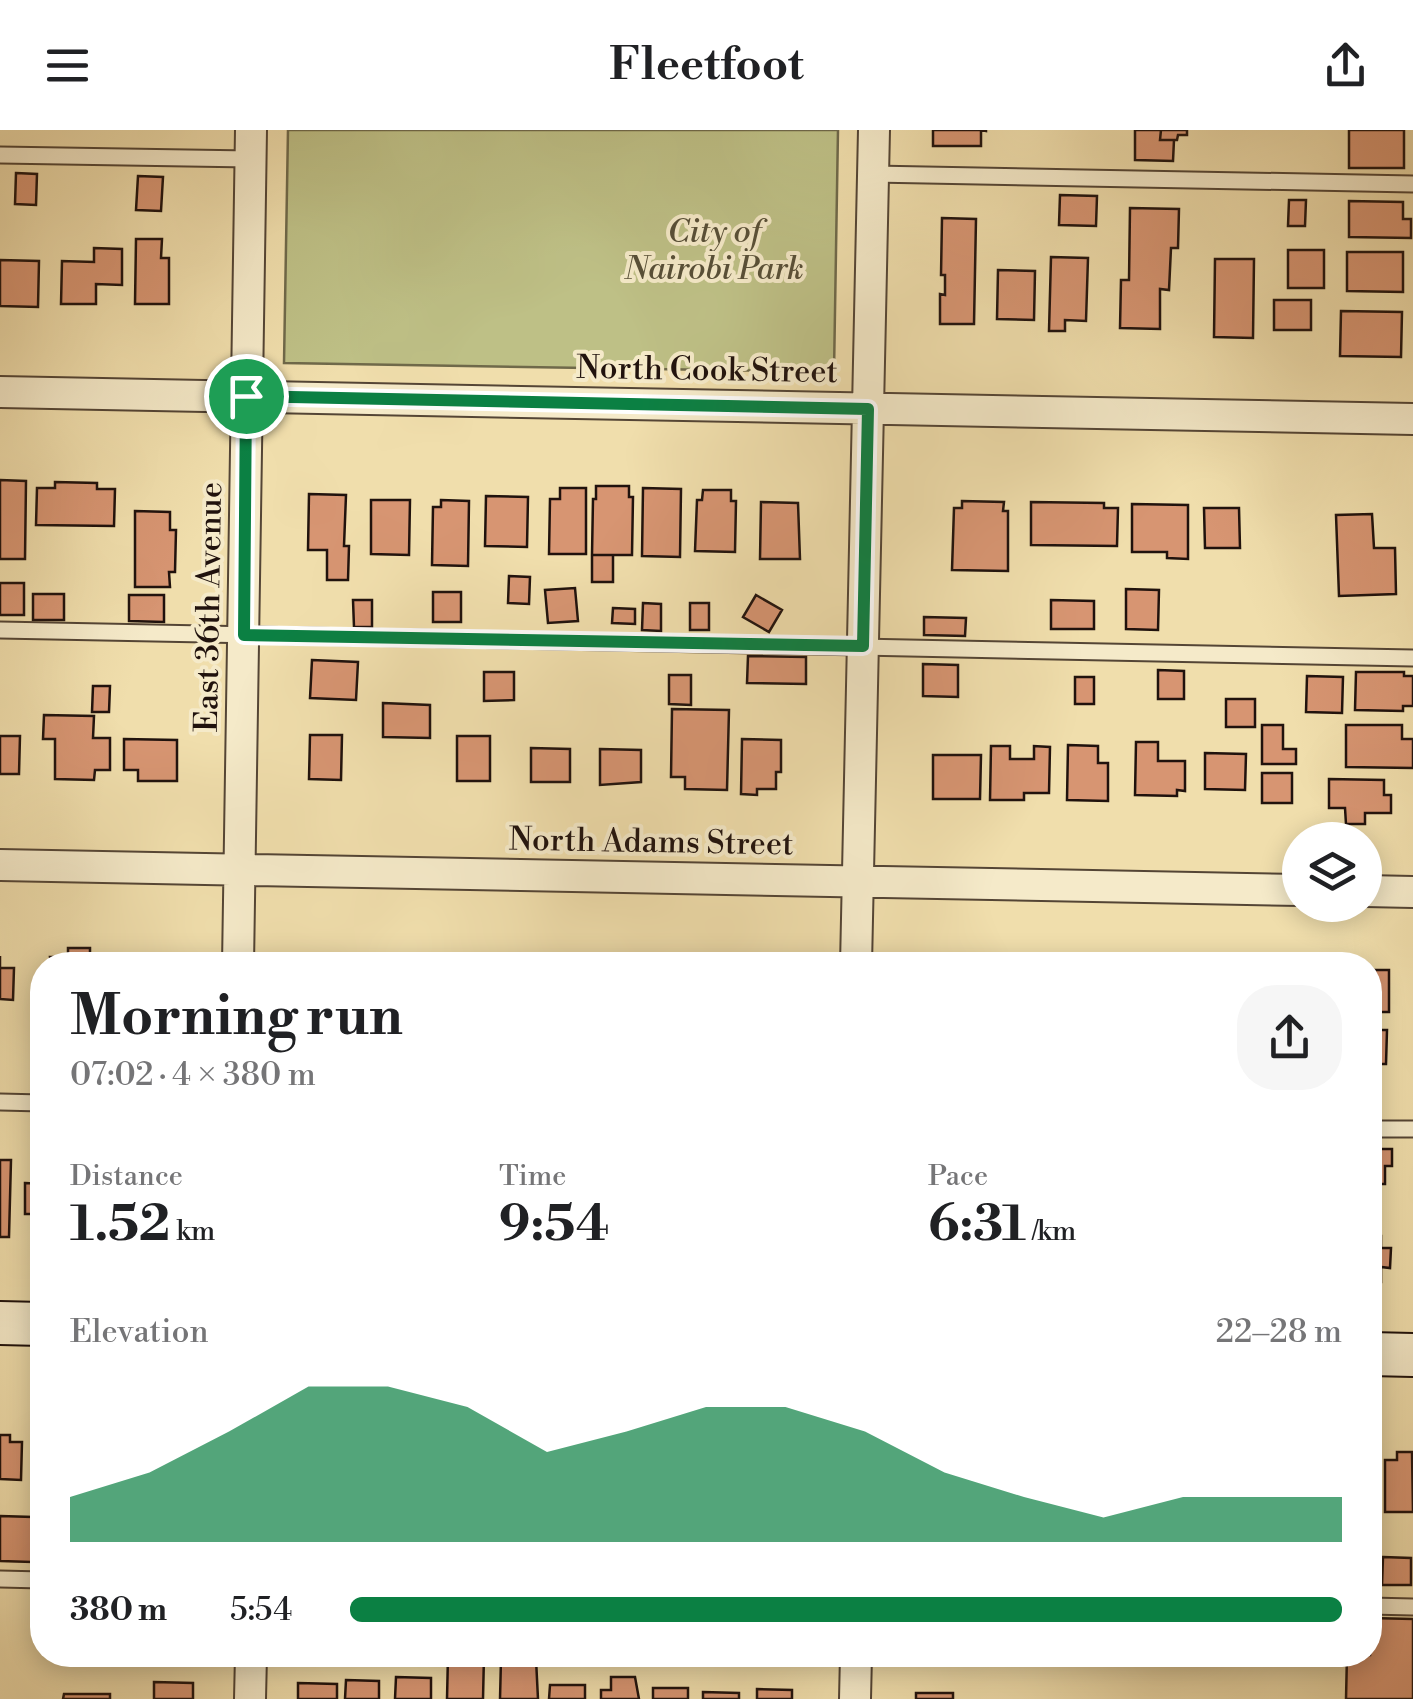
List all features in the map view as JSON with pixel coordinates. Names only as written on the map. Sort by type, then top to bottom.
[{"type":"street","points":[[856,952],[874,130]]},
{"type":"street","name":"East 36th Avenue","points":[[238,952],[251,145]]},
{"type":"street","name":"North Cook Street","points":[[0,392],[1413,419]]},
{"type":"street","name":"North Adams Street","points":[[0,865],[1282,890]]},
{"type":"street","points":[[1382,891],[1413,892]]},
{"type":"street","points":[[0,1323],[30,1324]]},
{"type":"street","points":[[1382,1354],[1413,1354]]},
{"type":"street","points":[[250,1699],[251,1667]]},
{"type":"street","points":[[855,1699],[856,1667]]},
{"type":"lane","points":[[0,155],[251,145]]},
{"type":"lane","points":[[872,174],[1413,184]]},
{"type":"lane","points":[[0,630],[1413,658]]},
{"type":"lane","points":[[0,1102],[30,1103]]},
{"type":"lane","points":[[1382,1129],[1413,1130]]},
{"type":"lane","points":[[0,1579],[30,1580]]},
{"type":"lane","points":[[1382,1606],[1413,1607]]},
{"type":"green space","name":"City of Nairobi Park","points":[[288,130],[838,130],[834,372],[284,363]]},
{"type":"building","points":[[933,130],[981,130],[981,146],[933,146]]},
{"type":"building","points":[[1135,130],[1161,130],[1160,140],[1174,140],[1173,161],[1135,160]]},
{"type":"building","points":[[1161,130],[1187,130],[1187,135],[1178,135],[1177,140],[1160,140]]},
{"type":"building","points":[[1349,130],[1404,130],[1404,168],[1349,168]]},
{"type":"building","points":[[16,173],[37,174],[36,205],[15,204]]},
{"type":"building","points":[[138,176],[163,177],[161,211],[136,210]]},
{"type":"building","points":[[1060,195],[1097,196],[1096,226],[1059,225]]},
{"type":"building","points":[[1289,200],[1306,200],[1305,226],[1288,226]]},
{"type":"building","points":[[1349,201],[1403,202],[1403,219],[1411,219],[1411,238],[1349,237]]},
{"type":"building","points":[[1130,208],[1179,209],[1178,248],[1171,248],[1169,290],[1160,289],[1160,329],[1120,328],[1121,280],[1129,280]]},
{"type":"building","points":[[942,218],[976,219],[974,324],[940,324],[940,294],[945,295],[945,275],[941,275]]},
{"type":"building","points":[[136,239],[162,239],[161,258],[169,258],[169,304],[135,304]]},
{"type":"building","points":[[94,248],[122,249],[122,285],[96,284],[96,304],[61,304],[62,261],[94,262]]},
{"type":"building","points":[[1288,250],[1324,250],[1324,288],[1288,288]]},
{"type":"building","points":[[1347,252],[1403,252],[1403,292],[1347,291]]},
{"type":"building","points":[[1051,257],[1088,258],[1086,321],[1065,320],[1065,331],[1049,331]]},
{"type":"building","points":[[1215,259],[1254,259],[1253,338],[1214,337]]},
{"type":"building","points":[[0,260],[39,261],[38,307],[0,306]]},
{"type":"building","points":[[998,270],[1035,271],[1034,320],[997,319]]},
{"type":"building","points":[[1274,300],[1311,300],[1311,330],[1274,330]]},
{"type":"building","points":[[1341,311],[1402,312],[1401,357],[1340,356]]},
{"type":"building","points":[[0,480],[26,481],[25,559],[0,559]]},
{"type":"building","points":[[55,482],[97,483],[97,489],[115,489],[114,526],[36,525],[37,488],[55,488]]},
{"type":"building","points":[[596,486],[629,486],[629,497],[633,497],[632,555],[592,555]]},
{"type":"building","points":[[560,488],[586,488],[586,554],[549,554],[550,499],[560,499]]},
{"type":"building","points":[[643,488],[681,489],[680,557],[642,556]]},
{"type":"building","points":[[703,490],[731,490],[731,501],[736,501],[735,552],[695,551],[697,500],[702,500]]},
{"type":"building","points":[[309,494],[346,495],[344,546],[349,546],[348,580],[327,580],[327,550],[308,550]]},
{"type":"building","points":[[486,496],[528,497],[527,547],[485,546]]},
{"type":"building","points":[[371,500],[410,500],[409,555],[371,554]]},
{"type":"building","points":[[441,500],[469,501],[468,566],[432,565],[433,507],[441,507]]},
{"type":"building","points":[[962,501],[1004,502],[1003,511],[1008,511],[1008,571],[952,570],[954,508],[962,508]]},
{"type":"building","points":[[761,502],[798,503],[800,559],[760,559]]},
{"type":"building","points":[[1031,502],[1104,503],[1104,508],[1118,508],[1117,546],[1031,545]]},
{"type":"building","points":[[1132,504],[1188,505],[1188,559],[1167,558],[1167,552],[1132,552]]},
{"type":"building","points":[[1204,508],[1239,508],[1240,548],[1205,548]]},
{"type":"building","points":[[135,511],[170,512],[170,530],[176,530],[175,572],[169,572],[170,587],[135,587]]},
{"type":"building","points":[[1372,514],[1374,548],[1395,548],[1396,594],[1339,596],[1336,515]]},
{"type":"building","points":[[592,555],[613,555],[613,582],[592,582]]},
{"type":"building","points":[[509,576],[530,577],[529,604],[508,603]]},
{"type":"building","points":[[0,583],[24,583],[24,615],[0,615]]},
{"type":"building","points":[[575,588],[578,621],[548,623],[545,590]]},
{"type":"building","points":[[1126,589],[1159,590],[1158,630],[1126,629]]},
{"type":"building","points":[[433,592],[461,592],[461,622],[433,622]]},
{"type":"building","points":[[33,594],[64,594],[64,620],[33,620]]},
{"type":"building","points":[[129,595],[164,595],[164,622],[129,621]]},
{"type":"building","points":[[756,595],[782,610],[769,632],[743,617]]},
{"type":"building","points":[[353,600],[372,600],[372,627],[354,627]]},
{"type":"building","points":[[1051,600],[1094,601],[1094,629],[1051,629]]},
{"type":"building","points":[[643,603],[661,604],[661,631],[642,630]]},
{"type":"building","points":[[690,603],[709,603],[709,630],[690,630]]},
{"type":"building","points":[[613,608],[635,609],[635,624],[612,623]]},
{"type":"building","points":[[924,617],[966,618],[965,636],[924,635]]},
{"type":"building","points":[[748,656],[806,657],[806,684],[747,683]]},
{"type":"building","points":[[312,660],[358,662],[356,700],[310,698]]},
{"type":"building","points":[[923,664],[958,665],[958,697],[923,696]]},
{"type":"building","points":[[1158,670],[1184,671],[1184,699],[1158,699]]},
{"type":"building","points":[[484,672],[514,672],[514,700],[484,701]]},
{"type":"building","points":[[1356,672],[1404,672],[1404,676],[1413,676],[1413,706],[1403,706],[1403,711],[1355,710]]},
{"type":"building","points":[[669,675],[691,675],[691,705],[669,704]]},
{"type":"building","points":[[1307,676],[1343,677],[1342,713],[1306,712]]},
{"type":"building","points":[[1075,677],[1094,677],[1094,704],[1075,704]]},
{"type":"building","points":[[93,686],[110,686],[109,712],[92,712]]},
{"type":"building","points":[[1226,699],[1255,699],[1255,727],[1226,727]]},
{"type":"building","points":[[383,703],[430,705],[430,738],[383,737]]},
{"type":"building","points":[[672,709],[729,710],[727,790],[685,789],[685,777],[671,777]]},
{"type":"building","points":[[44,715],[94,716],[93,738],[110,738],[110,770],[95,770],[94,780],[55,779],[55,739],[43,739]]},
{"type":"building","points":[[1262,725],[1283,725],[1283,749],[1296,749],[1296,764],[1262,764]]},
{"type":"building","points":[[1346,725],[1402,725],[1402,739],[1413,739],[1413,768],[1346,767]]},
{"type":"building","points":[[310,735],[342,735],[341,780],[309,779]]},
{"type":"building","points":[[0,736],[20,736],[19,774],[0,774]]},
{"type":"building","points":[[457,736],[490,736],[490,781],[457,781]]},
{"type":"building","points":[[124,739],[177,740],[177,781],[138,781],[138,770],[124,770]]},
{"type":"building","points":[[742,739],[781,740],[781,772],[776,772],[776,789],[757,789],[757,795],[741,794]]},
{"type":"building","points":[[1136,742],[1158,742],[1158,761],[1185,761],[1185,791],[1177,790],[1177,796],[1135,795]]},
{"type":"building","points":[[1068,745],[1098,746],[1098,763],[1108,763],[1108,801],[1067,800]]},
{"type":"building","points":[[991,746],[1010,746],[1010,759],[1034,759],[1034,746],[1050,747],[1049,793],[1024,793],[1024,800],[990,800]]},
{"type":"building","points":[[531,748],[570,749],[570,782],[531,782]]},
{"type":"building","points":[[600,749],[641,750],[641,782],[600,785]]},
{"type":"building","points":[[1205,753],[1246,754],[1245,790],[1205,789]]},
{"type":"building","points":[[933,755],[981,755],[980,799],[933,799]]},
{"type":"building","points":[[1262,773],[1292,773],[1292,803],[1262,803]]},
{"type":"building","points":[[1329,779],[1384,780],[1384,795],[1391,795],[1391,813],[1365,813],[1365,822],[1346,822],[1345,808],[1329,808]]},
{"type":"building","points":[[68,948],[90,948],[90,952],[68,952]]},
{"type":"building","points":[[0,968],[14,968],[13,1000],[0,999]]},
{"type":"building","points":[[1382,970],[1389,970],[1389,1012],[1382,1012]]},
{"type":"building","points":[[1382,1030],[1387,1030],[1386,1064],[1382,1064]]},
{"type":"building","points":[[1382,1149],[1392,1149],[1392,1166],[1385,1166],[1385,1184]]},
{"type":"building","points":[[0,1160],[11,1160],[9,1237],[0,1237]]},
{"type":"building","points":[[25,1183],[30,1183],[30,1214],[25,1214]]},
{"type":"building","points":[[1382,1248],[1391,1248],[1390,1268],[1382,1267]]},
{"type":"building","points":[[0,1435],[10,1435],[10,1442],[22,1442],[21,1480],[0,1479]]},
{"type":"building","points":[[1397,1452],[1412,1452],[1413,1512],[1385,1512],[1385,1460],[1397,1460]]},
{"type":"building","points":[[0,1516],[30,1517],[30,1562],[0,1561]]},
{"type":"building","points":[[1383,1557],[1411,1558],[1411,1585],[1382,1585]]},
{"type":"building","points":[[1382,1618],[1413,1619],[1413,1699],[1346,1699],[1347,1667],[1382,1667]]},
{"type":"building","points":[[448,1667],[484,1667],[483,1699],[447,1699]]},
{"type":"building","points":[[501,1667],[536,1667],[538,1699],[500,1699]]},
{"type":"building","points":[[396,1677],[431,1678],[431,1699],[395,1699]]},
{"type":"building","points":[[611,1677],[635,1677],[639,1699],[601,1699],[601,1690],[611,1690]]},
{"type":"building","points":[[346,1680],[379,1681],[379,1699],[345,1699]]},
{"type":"building","points":[[154,1682],[193,1683],[193,1699],[154,1699]]},
{"type":"building","points":[[298,1683],[337,1684],[337,1699],[298,1699]]},
{"type":"building","points":[[550,1685],[585,1685],[585,1699],[549,1699]]},
{"type":"building","points":[[653,1688],[688,1688],[688,1699],[653,1699]]},
{"type":"building","points":[[757,1689],[792,1690],[792,1699],[757,1699]]},
{"type":"building","points":[[703,1692],[739,1693],[739,1699],[703,1699]]},
{"type":"building","points":[[916,1693],[953,1693],[953,1699],[916,1699]]},
{"type":"building","points":[[64,1694],[110,1694],[110,1699],[63,1699]]},
{"type":"route","points":[[246,396],[868,409],[863,646],[244,635],[246,396]]}]
